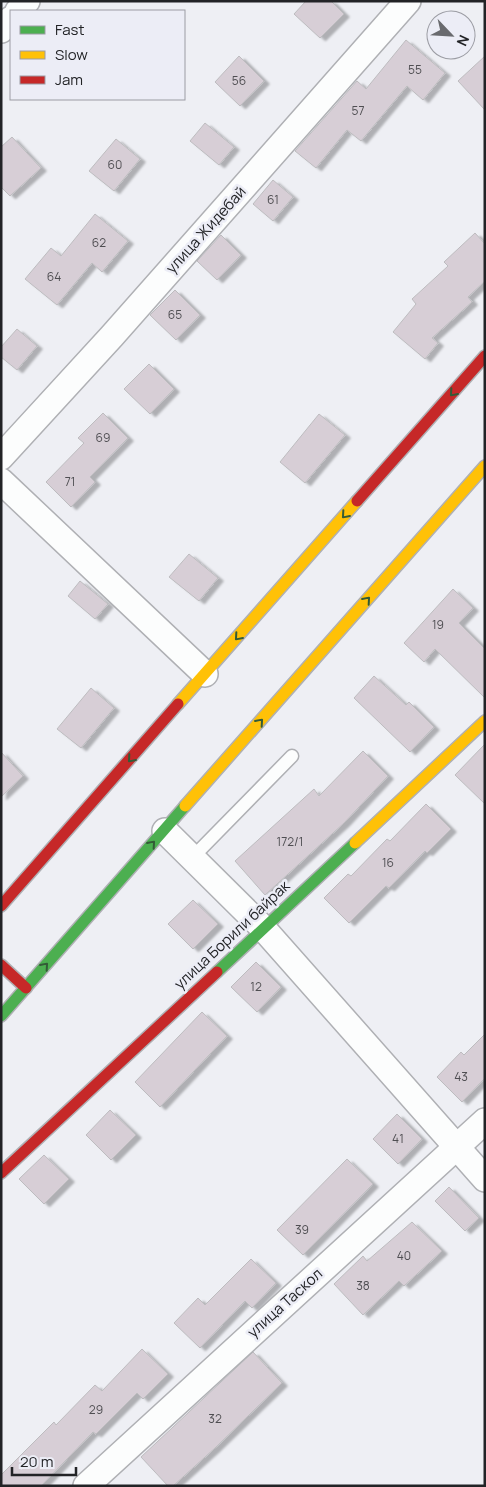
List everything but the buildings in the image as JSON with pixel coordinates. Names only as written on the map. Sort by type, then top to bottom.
[{"type":"main road","points":[[1,906],[485,356]]},
{"type":"main road","points":[[1,1016],[485,466]]},
{"type":"main road","name":"улица Борили байрак","points":[[1,1173],[262,927],[485,721]]},
{"type":"main road","points":[[1,965],[26,988]]},
{"type":"street","name":"улица Жидебай","points":[[1,457],[119,328],[408,1]]},
{"type":"street","points":[[1,30],[10,20]]},
{"type":"street","points":[[1,481],[205,674]]},
{"type":"street","points":[[165,830],[262,927],[455,1148],[485,1179]]},
{"type":"street","name":"улица Таскол","points":[[86,1486],[485,1121]]},
{"type":"lane","points":[[192,858],[292,756]]},
{"type":"traffic: fast","points":[[1,1016],[185,806]]},
{"type":"traffic: fast","points":[[217,972],[355,843]]},
{"type":"traffic: slow","points":[[185,806],[485,466]]},
{"type":"traffic: slow","points":[[178,704],[357,501]]},
{"type":"traffic: slow","points":[[355,843],[485,721]]},
{"type":"traffic: jam","points":[[357,501],[485,356]]},
{"type":"traffic: jam","points":[[1,906],[178,704]]},
{"type":"traffic: jam","points":[[1,965],[26,988]]},
{"type":"traffic: jam","points":[[1,1173],[217,972]]}]
